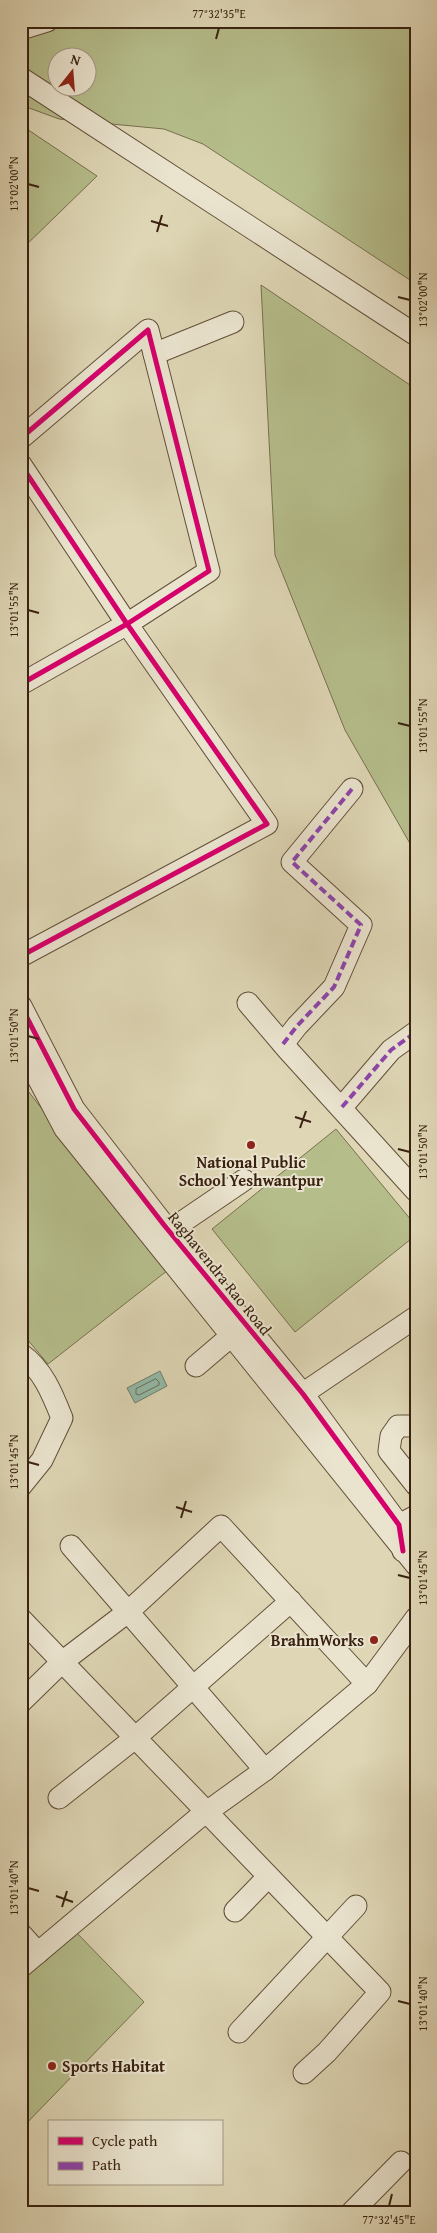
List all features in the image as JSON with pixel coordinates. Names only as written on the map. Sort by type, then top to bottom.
[{"type":"street","points":[[21,29],[47,21]]},
{"type":"street","points":[[21,78],[416,336]]},
{"type":"street","points":[[154,354],[233,322]]},
{"type":"street","points":[[21,438],[148,330],[210,570],[127,624],[21,684]]},
{"type":"street","points":[[21,465],[127,624],[266,824],[21,956]]},
{"type":"street","points":[[283,1044],[297,1026],[334,987],[361,925],[292,862],[352,790]]},
{"type":"street","points":[[248,1003],[416,1191]]},
{"type":"street","name":"Raghavendra Rao Road","points":[[21,1006],[74,1109],[169,1231],[408,1520],[410,1558]]},
{"type":"street","points":[[342,1108],[391,1050],[416,1032]]},
{"type":"street","name":"Raghavendra Rao Road","points":[[21,1046],[65,1129],[230,1337],[410,1558]]},
{"type":"street","points":[[169,1231],[244,1180]]},
{"type":"street","points":[[285,1405],[410,1327]]},
{"type":"street","points":[[196,1366],[230,1337]]},
{"type":"street","points":[[21,1354],[32,1362],[49,1386],[62,1418],[42,1460],[21,1486]]},
{"type":"street","points":[[416,1426],[398,1426],[391,1436],[389,1451],[416,1486]]},
{"type":"street","points":[[21,1702],[62,1662],[130,1611],[221,1526],[367,1684]]},
{"type":"street","points":[[71,1546],[130,1611],[265,1770]]},
{"type":"street","points":[[59,1798],[135,1738],[291,1601]]},
{"type":"street","points":[[21,1967],[205,1812],[265,1770],[367,1684],[416,1618]]},
{"type":"street","points":[[21,1619],[380,1992],[327,2052],[304,2073]]},
{"type":"street","points":[[235,1911],[268,1877]]},
{"type":"street","points":[[239,2032],[356,1906]]},
{"type":"street","points":[[21,1934],[38,1953]]},
{"type":"street","points":[[352,2212],[401,2162]]},
{"type":"shaded area","points":[[21,21],[416,21],[416,284],[203,144],[164,129],[59,119],[21,105]]},
{"type":"shaded area","points":[[21,125],[97,176],[21,250]]},
{"type":"shaded area","points":[[261,285],[416,389],[416,854],[345,730],[275,555]]},
{"type":"shaded area","points":[[21,1082],[168,1270],[48,1364],[21,1332]]},
{"type":"shaded area","points":[[336,1129],[416,1226],[416,1235],[295,1332],[212,1229]]},
{"type":"shaded area","name":"Sports Habitat","points":[[71,1927],[144,2002],[21,2129],[21,1971]]},
{"type":"water","points":[[160,1371],[167,1386],[135,1403],[127,1388]]},
{"type":"marked path","points":[[283,1044],[297,1026],[334,987],[361,925],[292,862],[352,789]]},
{"type":"marked path","points":[[342,1107],[391,1050],[416,1032]]},
{"type":"cycle path","points":[[21,438],[148,330],[209,571],[127,624],[21,465]]},
{"type":"cycle path","points":[[21,684],[127,624],[267,824],[21,956]]},
{"type":"cycle path","points":[[21,1006],[74,1109],[164,1225],[303,1394],[399,1525],[403,1551]]},
{"type":"place","name":"National Public School Yeshwantpur","points":[[251,1145]]},
{"type":"place","name":"BrahmWorks","points":[[374,1640]]},
{"type":"place","name":"Sports Habitat","points":[[52,2066]]}]
